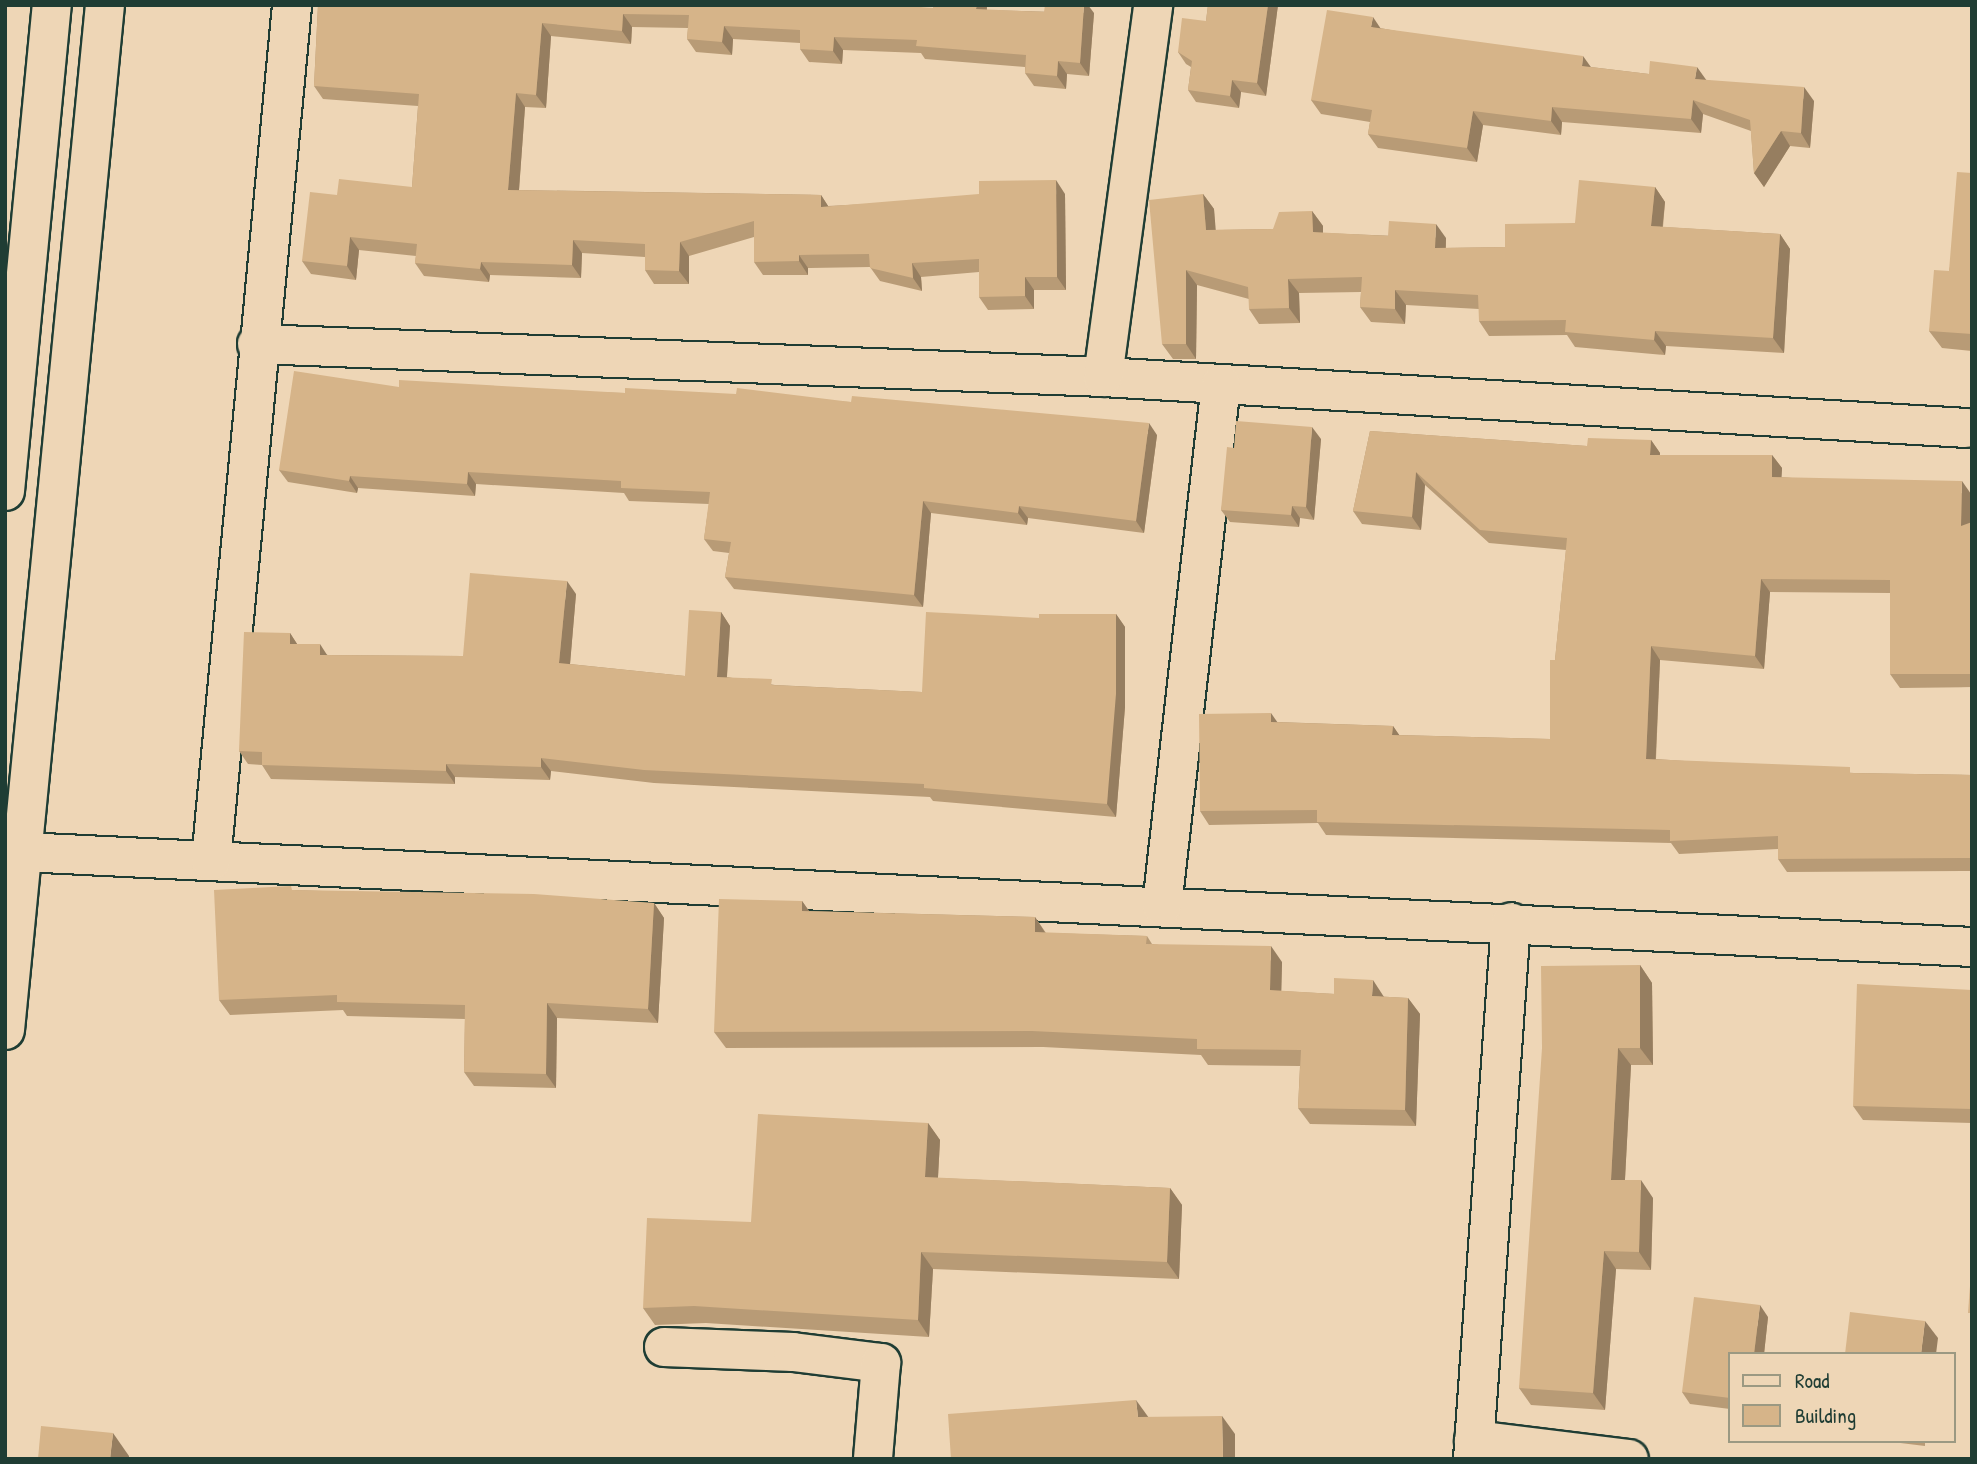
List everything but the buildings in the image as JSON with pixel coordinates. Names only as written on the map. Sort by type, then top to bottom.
[{"type":"street","points":[[5,491],[52,5]]},
{"type":"street","points":[[5,1030],[105,5]]},
{"type":"street","points":[[211,861],[257,344],[292,5]]},
{"type":"street","points":[[1103,377],[1153,5]]},
{"type":"street","points":[[257,344],[1103,377],[1966,428]]},
{"type":"street","points":[[1162,906],[1221,384]]},
{"type":"street","points":[[23,852],[1511,922],[1972,947]]},
{"type":"street","points":[[1511,922],[1474,1450],[1629,1459]]},
{"type":"street","points":[[664,1347],[793,1352],[881,1363],[873,1459]]}]
